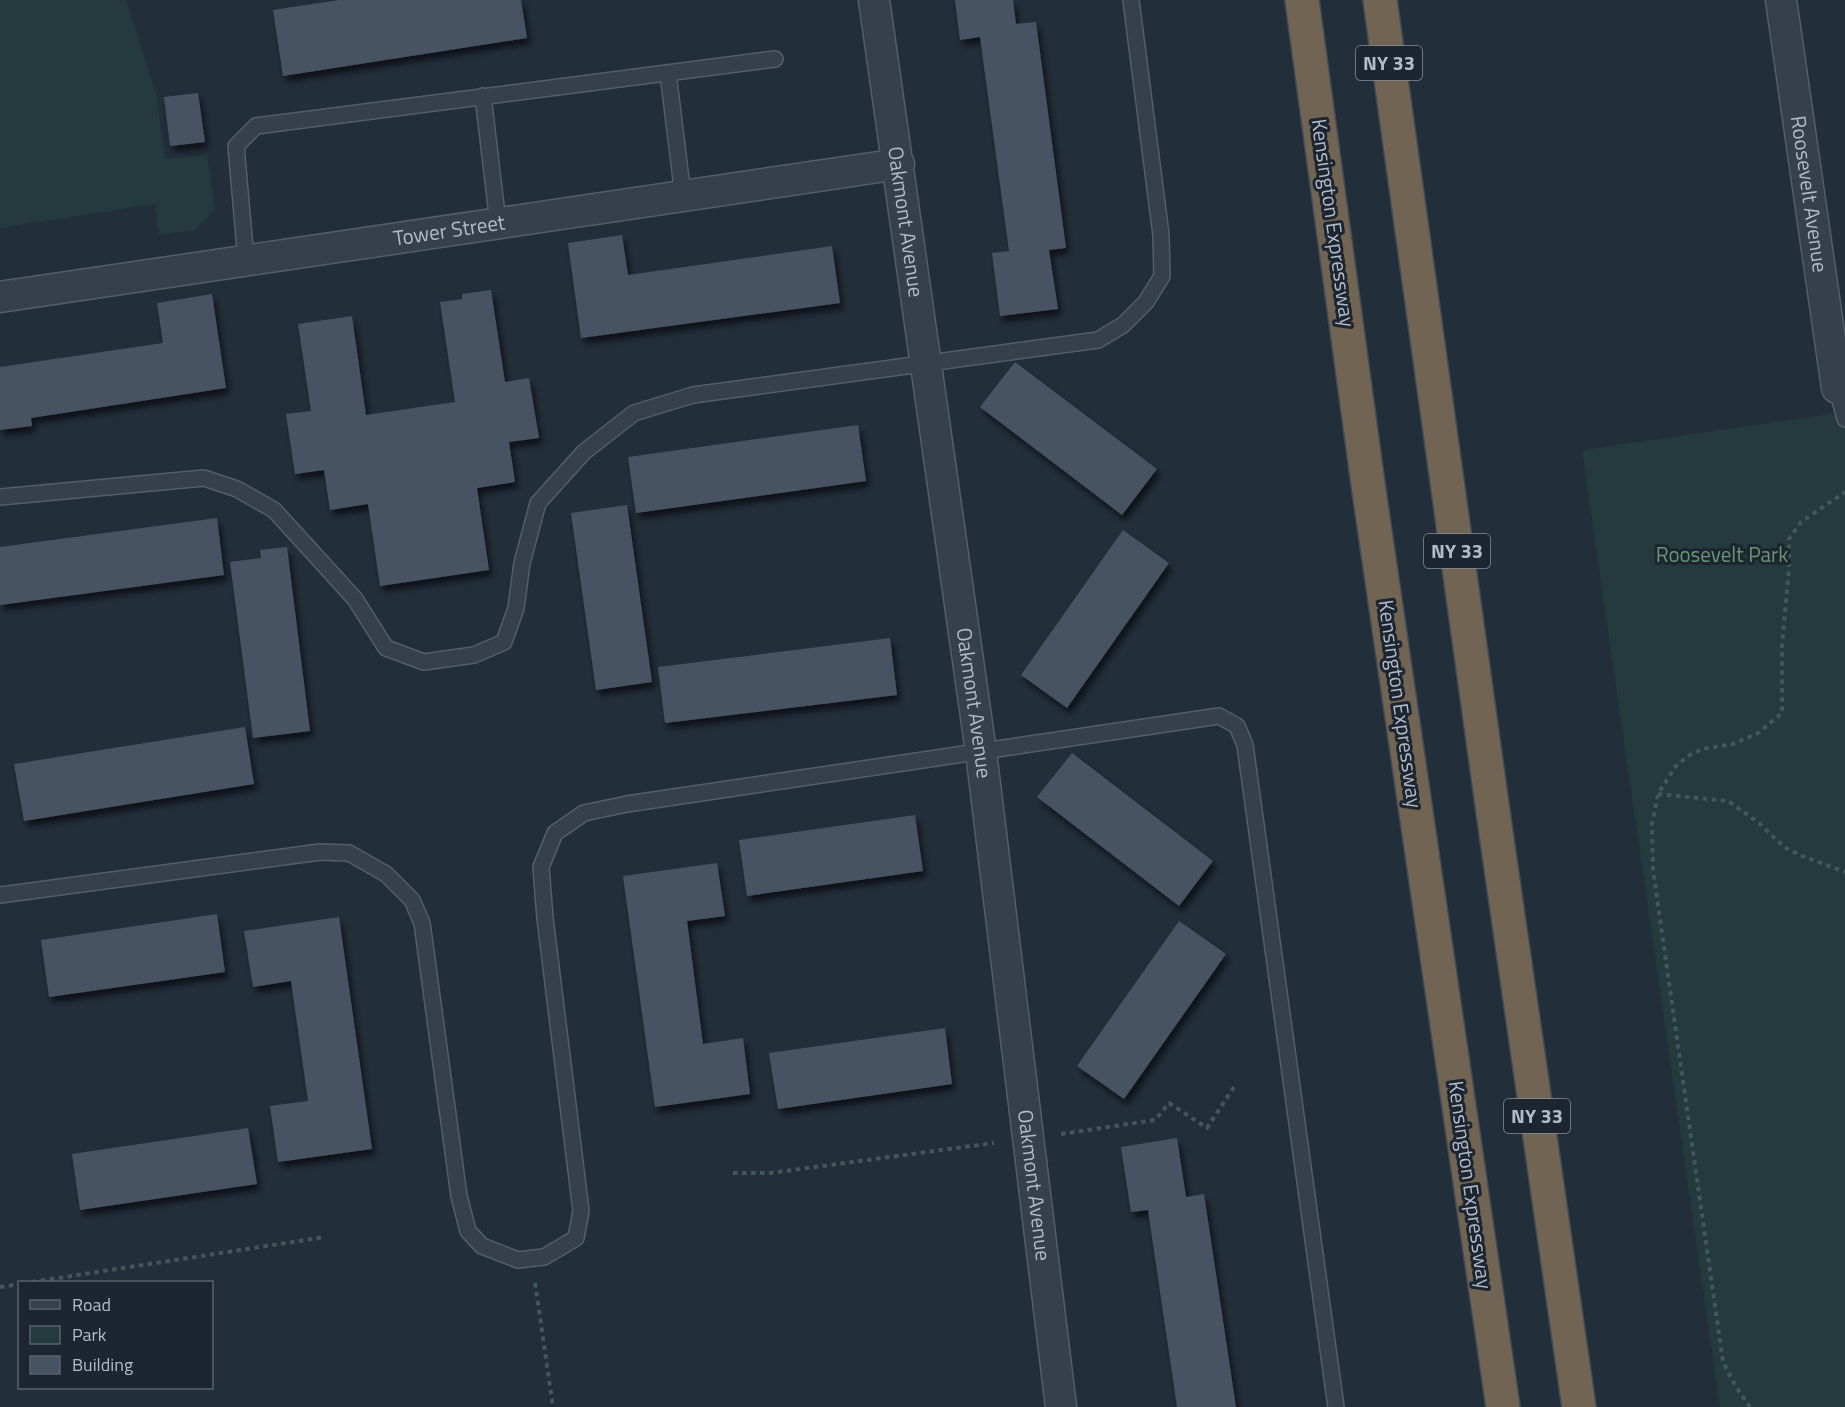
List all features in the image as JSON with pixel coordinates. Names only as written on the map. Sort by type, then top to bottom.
[{"type":"highway","points":[[1291,0],[1311,64]]},
{"type":"highway","name":"Kensington Expressway","points":[[1302,0],[1371,503],[1503,1407]]},
{"type":"highway","name":"NY 33","points":[[1380,0],[1494,826],[1579,1407]]},
{"type":"highway","points":[[1398,126],[1402,0]]},
{"type":"street","name":"Oakmont Avenue","points":[[874,0],[981,752],[1061,1407]]},
{"type":"street","name":"Roosevelt Avenue","points":[[1780,0],[1837,388]]},
{"type":"street","name":"Tower Street","points":[[0,297],[899,164]]},
{"type":"lane","points":[[0,497],[204,478],[237,489],[274,510],[355,599],[386,648],[424,662],[474,655],[504,642],[516,608],[522,563],[538,503],[584,452],[634,413],[693,395],[1098,340],[1123,325],[1146,302],[1162,276],[1161,235],[1131,0]]},
{"type":"lane","points":[[246,260],[236,146],[256,126],[775,58]]},
{"type":"lane","points":[[668,73],[683,196]]},
{"type":"lane","points":[[483,96],[498,223]]},
{"type":"lane","points":[[1837,388],[1845,419]]},
{"type":"lane","points":[[0,895],[320,852],[349,853],[386,874],[412,900],[422,923],[459,1196],[468,1232],[482,1246],[518,1260],[544,1257],[576,1238],[581,1210],[545,918],[541,867],[555,833],[584,813],[627,804],[1219,716],[1238,726],[1245,745],[1336,1407]]},
{"type":"path","points":[[1750,1407],[1723,1362],[1653,870],[1652,824],[1658,794],[1676,767],[1688,756],[1702,749],[1733,744],[1758,734],[1782,713],[1782,645],[1789,568],[1789,539],[1801,522],[1845,492]]},
{"type":"path","points":[[1658,794],[1728,801],[1759,823],[1784,847],[1845,872]]},
{"type":"path","points":[[39,1281],[325,1237]]},
{"type":"path","points":[[531,1258],[552,1407]]},
{"type":"path","points":[[0,1287],[18,1284]]},
{"type":"green space","points":[[0,0],[126,0],[156,93],[165,159],[207,155],[215,209],[195,230],[159,235],[155,204],[0,228]]},
{"type":"green space","name":"Roosevelt Park","points":[[1845,412],[1845,1407],[1720,1407],[1582,450]]},
{"type":"building","points":[[339,0],[521,0],[527,38],[283,76],[273,10]]},
{"type":"building","points":[[955,0],[1013,0],[1016,24],[1036,22],[1066,248],[1049,250],[1058,309],[1000,316],[992,253],[1009,251],[980,37],[960,40]]},
{"type":"building","points":[[198,93],[205,142],[170,146],[164,97]]},
{"type":"building","points":[[622,235],[628,275],[832,246],[840,303],[581,338],[568,243]]},
{"type":"building","points":[[491,290],[505,382],[529,378],[539,438],[509,442],[515,482],[477,488],[489,570],[380,586],[368,504],[330,510],[324,470],[295,474],[286,414],[311,411],[298,324],[352,316],[366,415],[455,402],[440,302],[462,299],[462,294]]},
{"type":"building","points":[[212,294],[226,388],[31,418],[32,426],[0,430],[0,367],[163,343],[157,303]]},
{"type":"building","points":[[1015,362],[1157,469],[1122,515],[980,407]]},
{"type":"building","points":[[858,425],[866,481],[636,513],[628,457]]},
{"type":"building","points":[[627,505],[652,682],[596,690],[571,513]]},
{"type":"building","points":[[217,518],[224,575],[0,605],[0,547]]},
{"type":"building","points":[[1123,530],[1169,563],[1067,708],[1021,675]]},
{"type":"building","points":[[287,547],[310,731],[253,738],[230,562],[261,558],[260,550]]},
{"type":"building","points":[[890,638],[897,695],[665,723],[658,667]]},
{"type":"building","points":[[245,727],[254,784],[24,821],[14,764]]},
{"type":"building","points":[[1072,753],[1213,861],[1179,906],[1037,797]]},
{"type":"building","points":[[915,815],[923,871],[747,896],[739,840]]},
{"type":"building","points":[[717,863],[725,916],[687,921],[703,1044],[743,1038],[750,1094],[655,1107],[623,876]]},
{"type":"building","points":[[217,914],[225,972],[49,997],[41,940]]},
{"type":"building","points":[[339,917],[372,1149],[278,1162],[270,1106],[308,1101],[291,981],[253,987],[244,931]]},
{"type":"building","points":[[1179,921],[1226,954],[1124,1099],[1077,1066]]},
{"type":"building","points":[[945,1028],[952,1084],[778,1109],[769,1053]]},
{"type":"building","points":[[248,1128],[257,1184],[80,1210],[72,1154]]},
{"type":"building","points":[[1177,1138],[1186,1197],[1204,1194],[1236,1407],[1177,1407],[1148,1210],[1131,1212],[1121,1147]]}]
